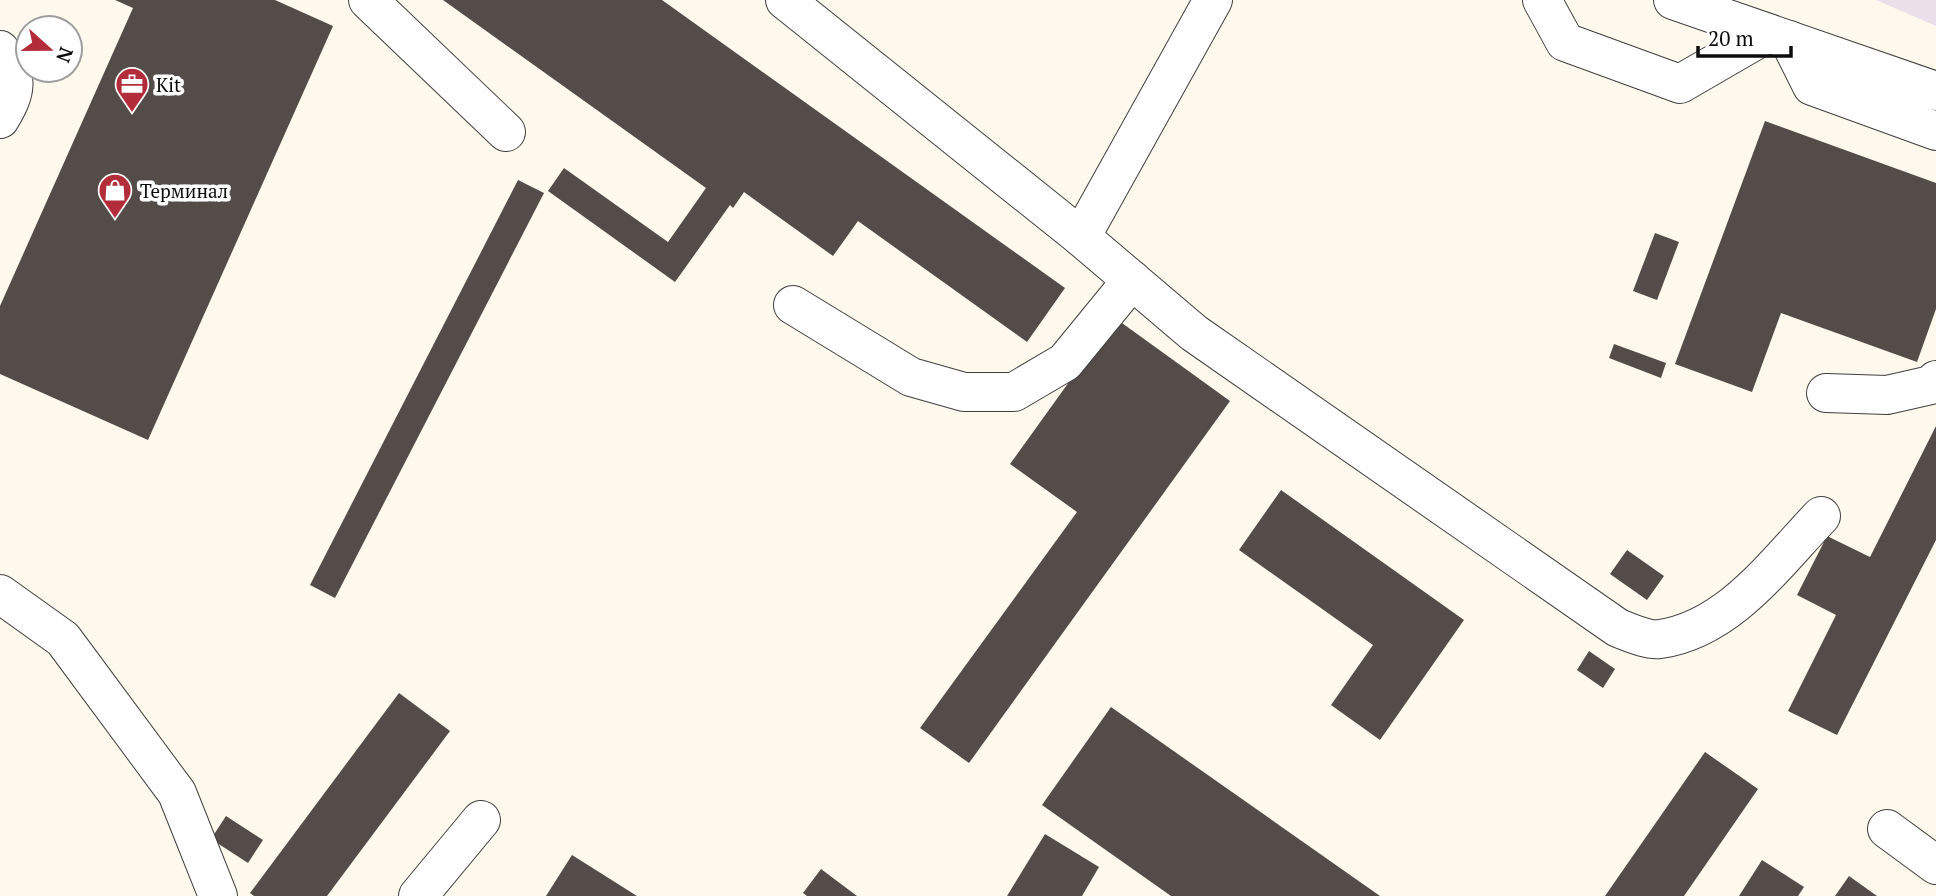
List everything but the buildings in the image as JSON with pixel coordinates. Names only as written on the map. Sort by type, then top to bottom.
[{"type":"street","points":[[368,0],[506,132]]},
{"type":"street","points":[[785,0],[1081,237],[1194,333],[1618,628],[1657,640],[1705,625],[1744,596],[1821,516]]},
{"type":"street","points":[[1081,237],[1213,0]]},
{"type":"street","points":[[1542,0],[1565,42],[1679,84],[1779,36]]},
{"type":"street","points":[[1673,0],[1936,90]]},
{"type":"street","points":[[1779,36],[1812,86],[1936,131]]},
{"type":"street","points":[[0,50],[13,71],[13,98],[0,119]]},
{"type":"street","points":[[793,304],[911,377],[964,392],[1014,392],[1065,362],[1132,280]]},
{"type":"street","points":[[1826,393],[1887,395],[1931,385],[1936,380]]},
{"type":"street","points":[[0,594],[63,639],[177,793],[218,896]]},
{"type":"street","points":[[418,896],[481,820]]},
{"type":"street","points":[[1887,829],[1936,866]]},
{"type":"shaded area","points":[[1876,0],[1936,0],[1936,26]]},
{"type":"place","name":"Kit","points":[[132,114]]},
{"type":"place","name":"Терминал","points":[[115,220]]}]
